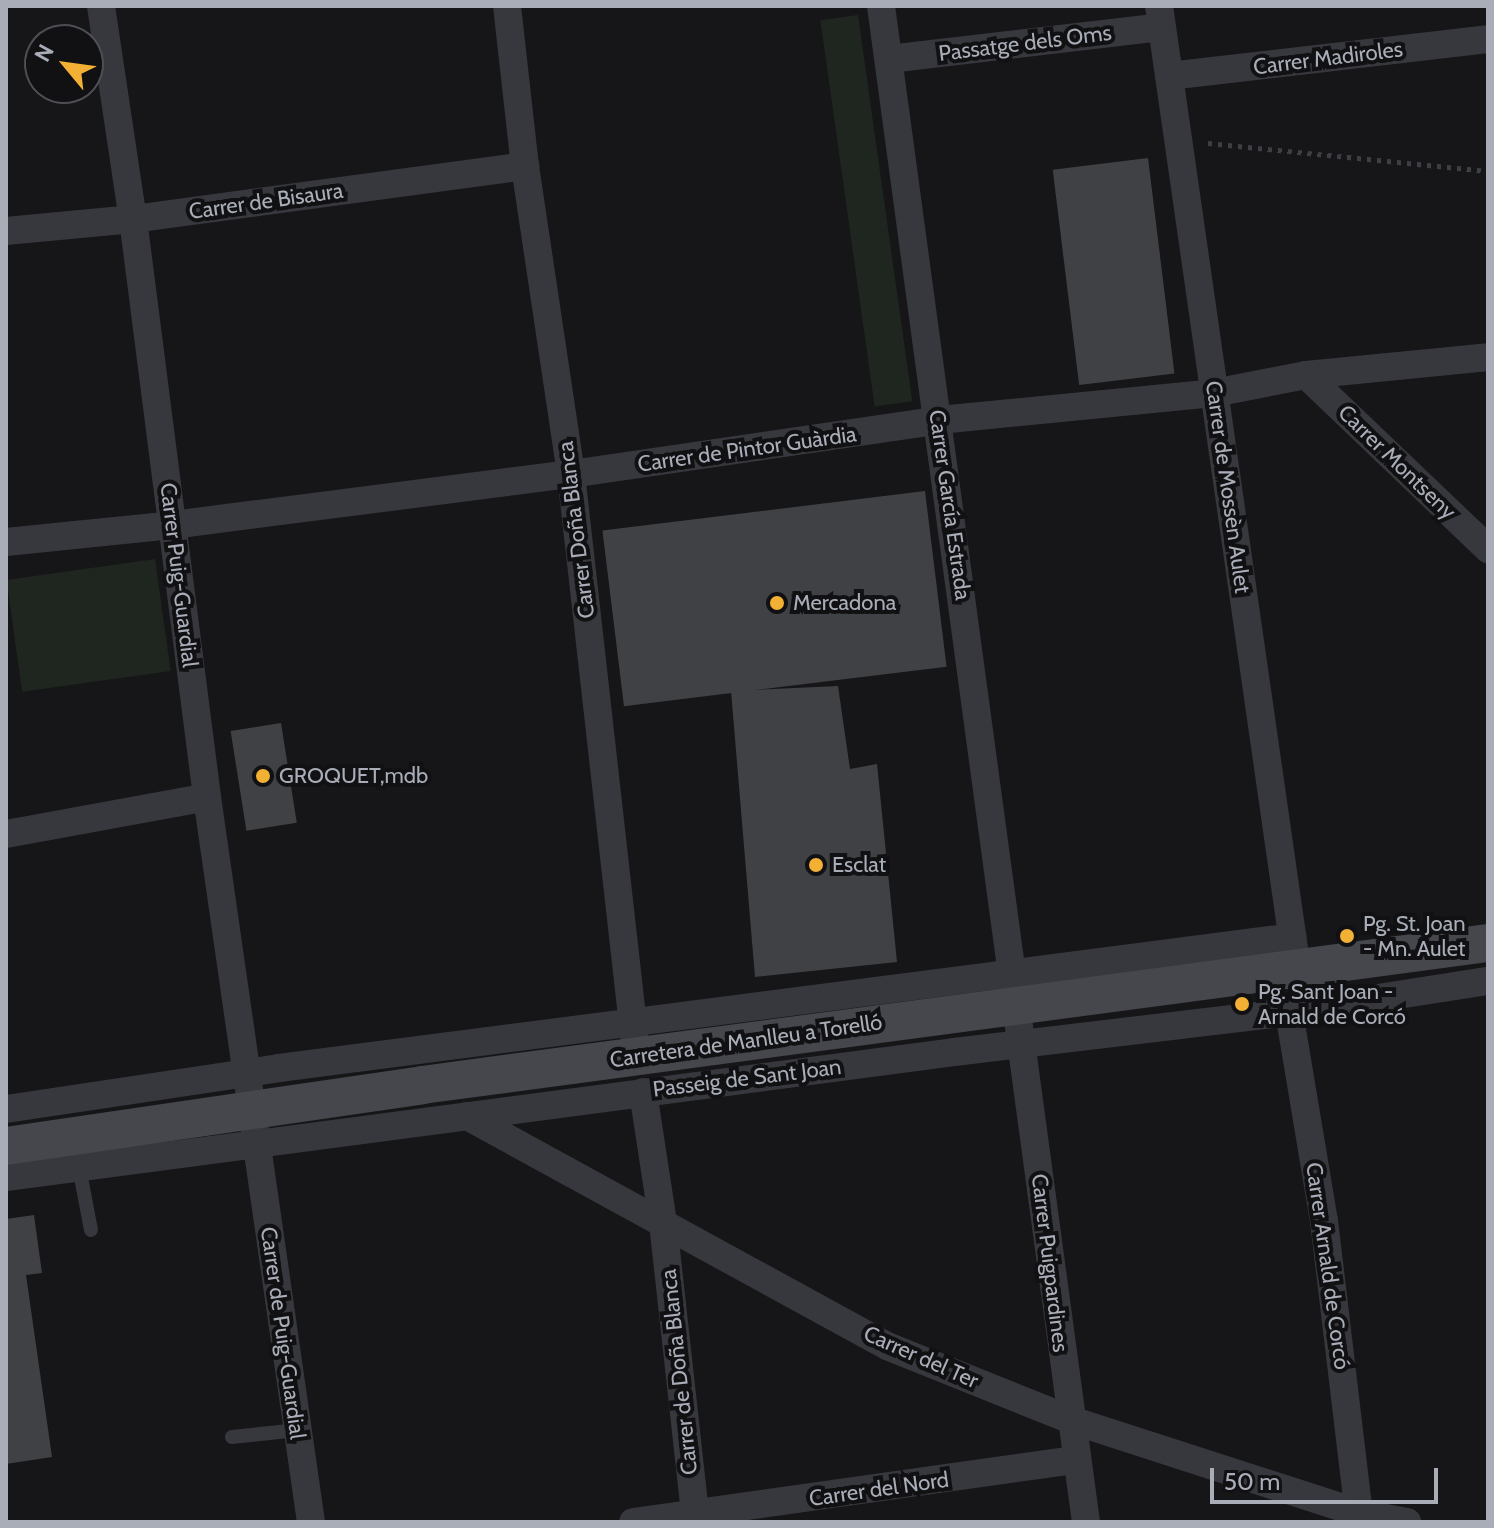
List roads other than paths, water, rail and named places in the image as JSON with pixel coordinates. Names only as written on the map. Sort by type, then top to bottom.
[{"type":"street","name":"Carrer Puig-Guardial","points":[[101,6],[133,219],[207,797],[254,1128]]},
{"type":"street","name":"Carrer Doña Blanca","points":[[507,6],[525,166],[571,474],[637,1057],[663,1223]]},
{"type":"street","name":"Carrer García Estrada","points":[[881,6],[1014,988]]},
{"type":"street","name":"Passatge dels Oms","points":[[889,59],[1160,16]]},
{"type":"street","name":"Carrer de Mossèn Aulet","points":[[1160,16],[1295,953]]},
{"type":"street","name":"Carrer Madiroles","points":[[1169,76],[1488,39]]},
{"type":"street","name":"Carrer de Bisaura","points":[[6,231],[133,219],[525,166]]},
{"type":"street","name":"Carrer de Pintor Guàrdia","points":[[6,542],[172,525],[571,474],[939,420],[1214,393],[1306,375],[1488,357]]},
{"type":"street","name":"Carrer Montseny","points":[[1306,375],[1488,549]]},
{"type":"street","points":[[6,834],[207,797]]},
{"type":"street","name":"Carretera de Manlleu a Torelló","points":[[6,1146],[254,1128],[1014,988],[1295,953],[1488,943]]},
{"type":"street","name":"Passeig de Sant Joan","points":[[6,1109],[247,1072],[1021,1043],[1289,1012],[1488,981]]},
{"type":"street","name":"Carrer Puigpardines","points":[[1014,988],[1086,1522]]},
{"type":"street","name":"Carrer Arnald de Corcó","points":[[1289,1012],[1324,1221],[1360,1518]]},
{"type":"street","name":"Passeig de Sant Joan","points":[[6,1177],[79,1167],[254,1128],[467,1116],[637,1057]]},
{"type":"street","name":"Carrer del Ter","points":[[467,1116],[887,1346],[1071,1420],[1360,1518],[1407,1522]]},
{"type":"street","name":"Carrer de Puig-Guardial","points":[[254,1128],[311,1522]]},
{"type":"street","name":"Carrer de Doña Blanca","points":[[663,1223],[695,1519]]},
{"type":"street","name":"Carrer del Nord","points":[[633,1522],[695,1519],[1076,1460]]},
{"type":"lane","points":[[79,1167],[91,1230]]},
{"type":"lane","points":[[232,1437],[297,1430]]},
{"type":"place","name":"Mercadona","points":[[777,603]]},
{"type":"place","name":"GROQUET,mdb","points":[[263,776]]},
{"type":"place","name":"Esclat","points":[[816,865]]},
{"type":"place","name":"Pg. St. Joan - Mn. Aulet","points":[[1347,936]]},
{"type":"place","name":"Pg. Sant Joan - Arnald de Corcó","points":[[1242,1004]]}]
